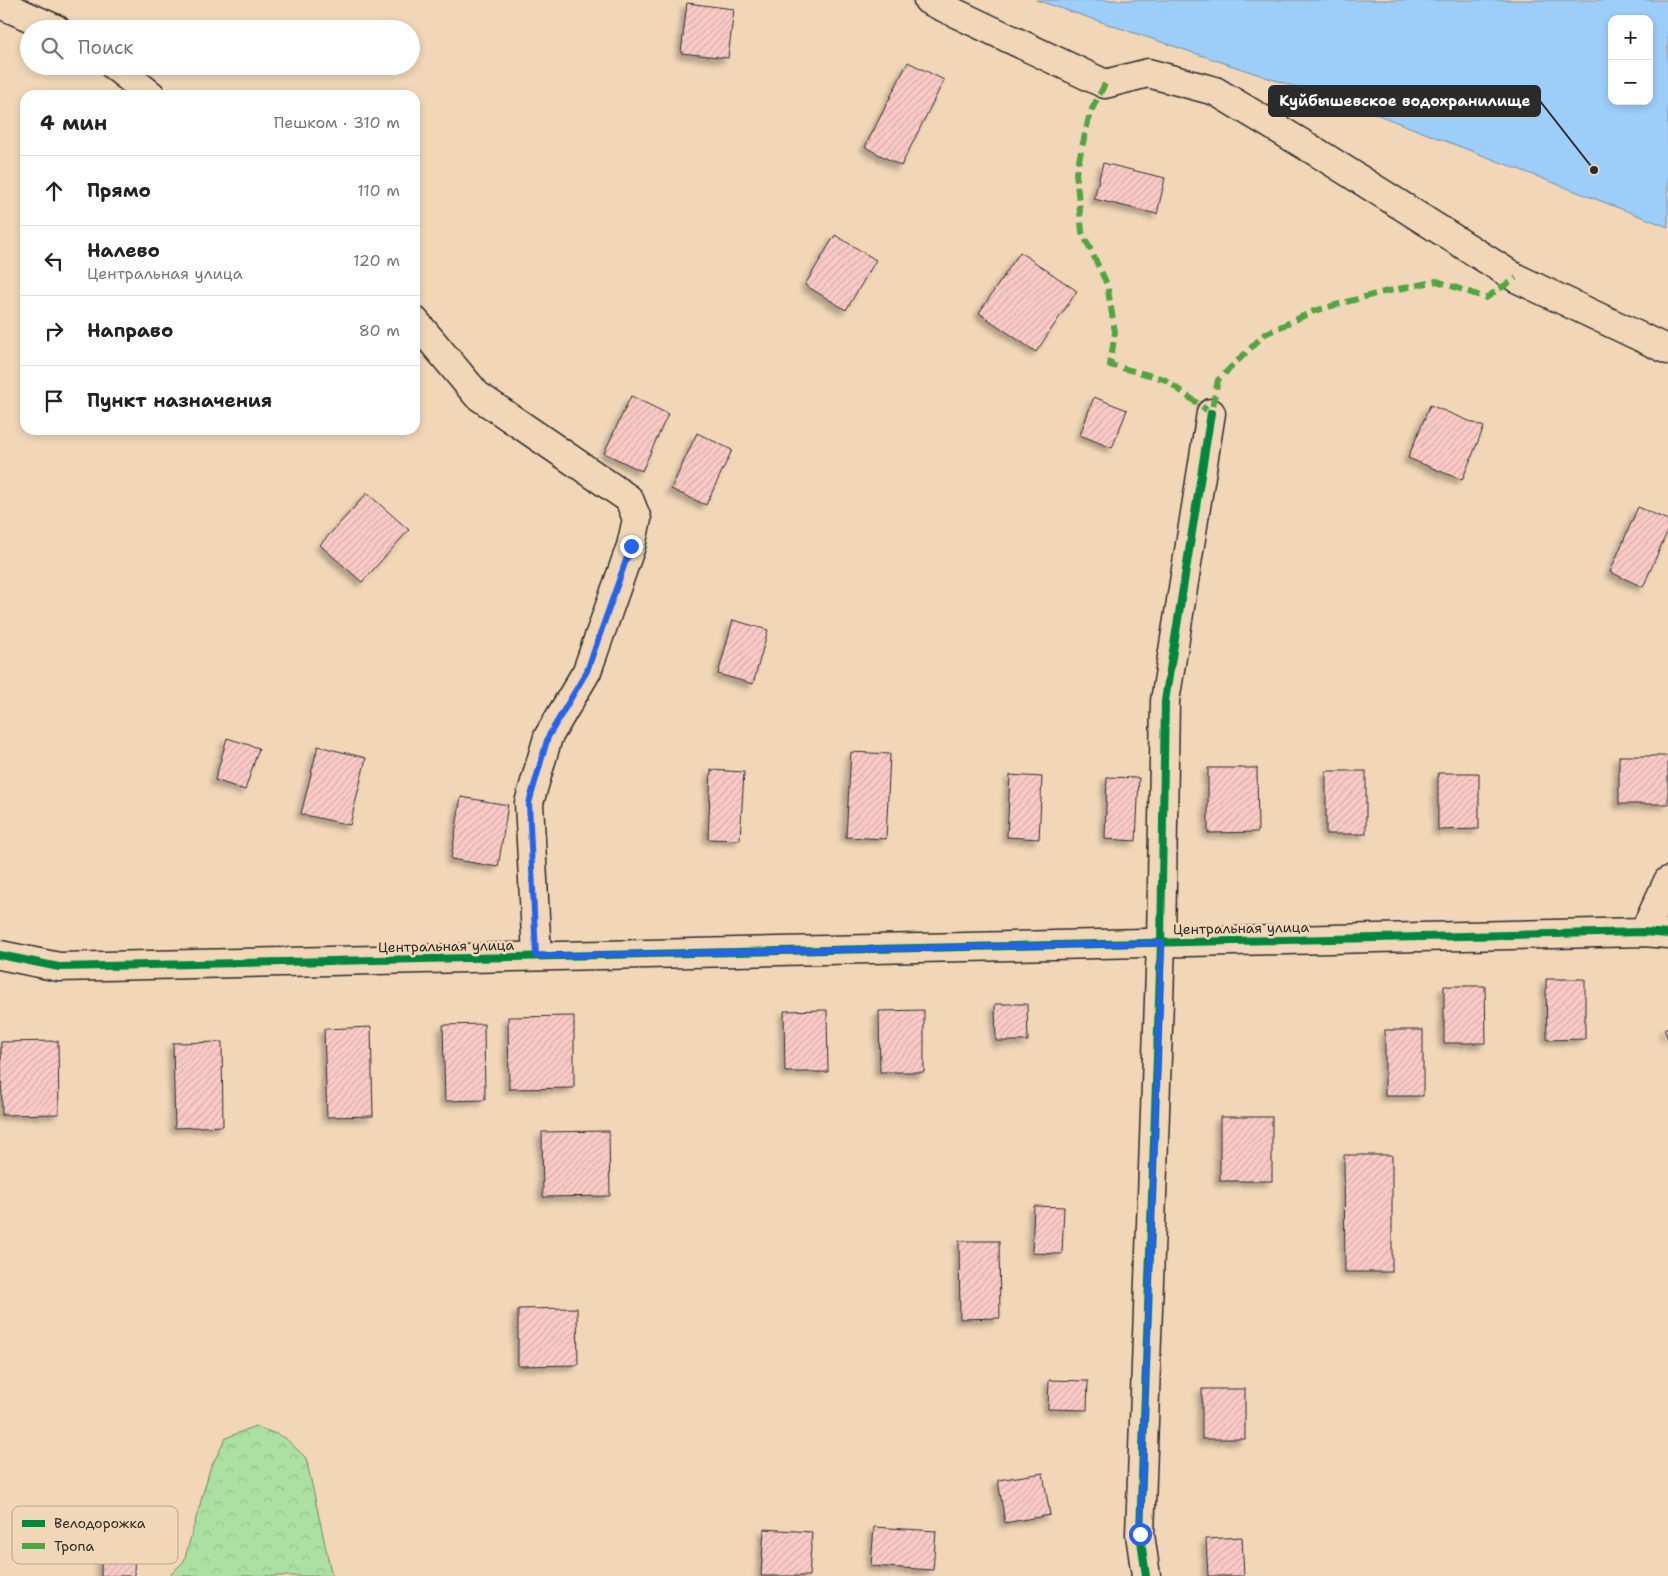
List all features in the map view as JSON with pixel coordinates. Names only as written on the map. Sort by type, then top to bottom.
[{"type":"street","points":[[928,0],[1105,84],[1148,73],[1215,91],[1318,153],[1516,278],[1668,350]]},
{"type":"street","points":[[0,4],[36,20]]},
{"type":"street","points":[[125,75],[145,90]]},
{"type":"street","points":[[420,326],[477,395],[629,499],[637,518],[631,546],[587,671],[548,737],[529,803],[536,956]]},
{"type":"street","points":[[1146,1576],[1140,1534],[1162,943],[1164,701],[1210,413]]},
{"type":"street","points":[[1656,933],[1668,881]]},
{"type":"street","name":"Центральная улица","points":[[0,955],[59,967],[1656,933]]},
{"type":"green space","points":[[255,1426],[284,1437],[306,1458],[332,1576],[169,1576],[184,1561],[210,1469],[226,1438]]},
{"type":"water","points":[[1036,0],[1668,0],[1668,227],[1373,113]]},
{"type":"building","points":[[687,3],[734,9],[728,58],[681,53]]},
{"type":"building","points":[[908,62],[944,80],[901,166],[865,147]]},
{"type":"building","points":[[1103,163],[1165,178],[1157,214],[1094,199]]},
{"type":"building","points":[[835,235],[876,260],[846,310],[805,285]]},
{"type":"building","points":[[1020,252],[1077,291],[1036,352],[979,313]]},
{"type":"building","points":[[631,396],[668,414],[642,471],[604,453]]},
{"type":"building","points":[[1094,397],[1127,410],[1112,448],[1080,435]]},
{"type":"building","points":[[1430,405],[1484,427],[1462,480],[1408,458]]},
{"type":"building","points":[[697,433],[732,450],[706,505],[671,489]]},
{"type":"building","points":[[367,493],[409,530],[362,582],[320,545]]},
{"type":"building","points":[[1638,507],[1668,520],[1668,530],[1643,587],[1610,572]]},
{"type":"building","points":[[733,620],[768,630],[753,684],[718,674]]},
{"type":"building","points":[[227,738],[259,748],[245,790],[215,780]]},
{"type":"building","points":[[318,746],[366,758],[350,825],[301,814]]},
{"type":"building","points":[[851,752],[890,754],[886,839],[846,837]]},
{"type":"building","points":[[1619,756],[1668,756],[1668,804],[1619,804]]},
{"type":"building","points":[[1208,768],[1257,768],[1258,832],[1208,833]]},
{"type":"building","points":[[711,770],[744,772],[740,840],[708,839]]},
{"type":"building","points":[[1326,771],[1366,771],[1366,834],[1326,834]]},
{"type":"building","points":[[1438,773],[1479,773],[1479,829],[1438,830]]},
{"type":"building","points":[[1010,775],[1042,777],[1039,839],[1007,837]]},
{"type":"building","points":[[1107,777],[1139,778],[1136,841],[1105,839]]},
{"type":"building","points":[[461,797],[508,805],[498,867],[451,859]]},
{"type":"building","points":[[1546,979],[1585,979],[1585,1039],[1547,1040]]},
{"type":"building","points":[[1444,986],[1485,986],[1486,1043],[1444,1043]]},
{"type":"building","points":[[995,1004],[1027,1004],[1028,1041],[996,1041]]},
{"type":"building","points":[[827,1010],[828,1072],[785,1072],[784,1011]]},
{"type":"building","points":[[924,1010],[924,1072],[880,1072],[879,1011]]},
{"type":"building","points":[[574,1016],[574,1088],[509,1089],[508,1017]]},
{"type":"building","points":[[484,1024],[485,1100],[445,1101],[443,1025]]},
{"type":"building","points":[[371,1027],[373,1116],[327,1117],[324,1029]]},
{"type":"building","points":[[1668,1027],[1668,1039],[1664,1029]]},
{"type":"building","points":[[1385,1030],[1423,1030],[1423,1096],[1385,1096]]},
{"type":"building","points":[[58,1041],[59,1114],[2,1115],[1,1042]]},
{"type":"building","points":[[222,1042],[223,1126],[175,1128],[173,1043]]},
{"type":"building","points":[[1220,1117],[1272,1117],[1272,1181],[1220,1181]]},
{"type":"building","points":[[609,1131],[610,1196],[543,1197],[542,1132]]},
{"type":"building","points":[[1344,1155],[1392,1155],[1392,1272],[1345,1272]]},
{"type":"building","points":[[1034,1206],[1064,1207],[1062,1254],[1032,1253]]},
{"type":"building","points":[[959,1241],[999,1241],[1000,1318],[960,1319]]},
{"type":"building","points":[[577,1308],[578,1365],[518,1366],[518,1309]]},
{"type":"building","points":[[1049,1380],[1088,1381],[1087,1410],[1048,1409]]},
{"type":"building","points":[[1202,1389],[1245,1389],[1245,1439],[1202,1439]]},
{"type":"building","points":[[1043,1473],[1050,1515],[1005,1523],[998,1480]]},
{"type":"building","points":[[874,1527],[936,1531],[933,1570],[871,1566]]},
{"type":"building","points":[[764,1529],[812,1532],[809,1576],[761,1576]]},
{"type":"building","points":[[1242,1537],[1244,1576],[1208,1576],[1206,1539]]},
{"type":"building","points":[[101,1564],[134,1564],[134,1576],[101,1576]]},
{"type":"marked path","points":[[1105,84],[1090,113],[1076,173],[1082,232],[1107,284],[1115,332],[1110,365],[1164,379],[1211,413],[1218,380],[1265,334],[1314,311],[1379,293],[1437,281],[1486,298],[1516,278]]},
{"type":"cycle path","points":[[1146,1576],[1140,1534],[1161,943],[1165,701],[1211,413]]},
{"type":"cycle path","points":[[0,955],[59,967],[1644,932],[1668,934]]},
{"type":"place","name":"Куйбышевское водохранилище","points":[[1594,170]]},
{"type":"route","points":[[631,546],[587,671],[548,737],[529,803],[536,956],[1162,943],[1140,1534]]}]
